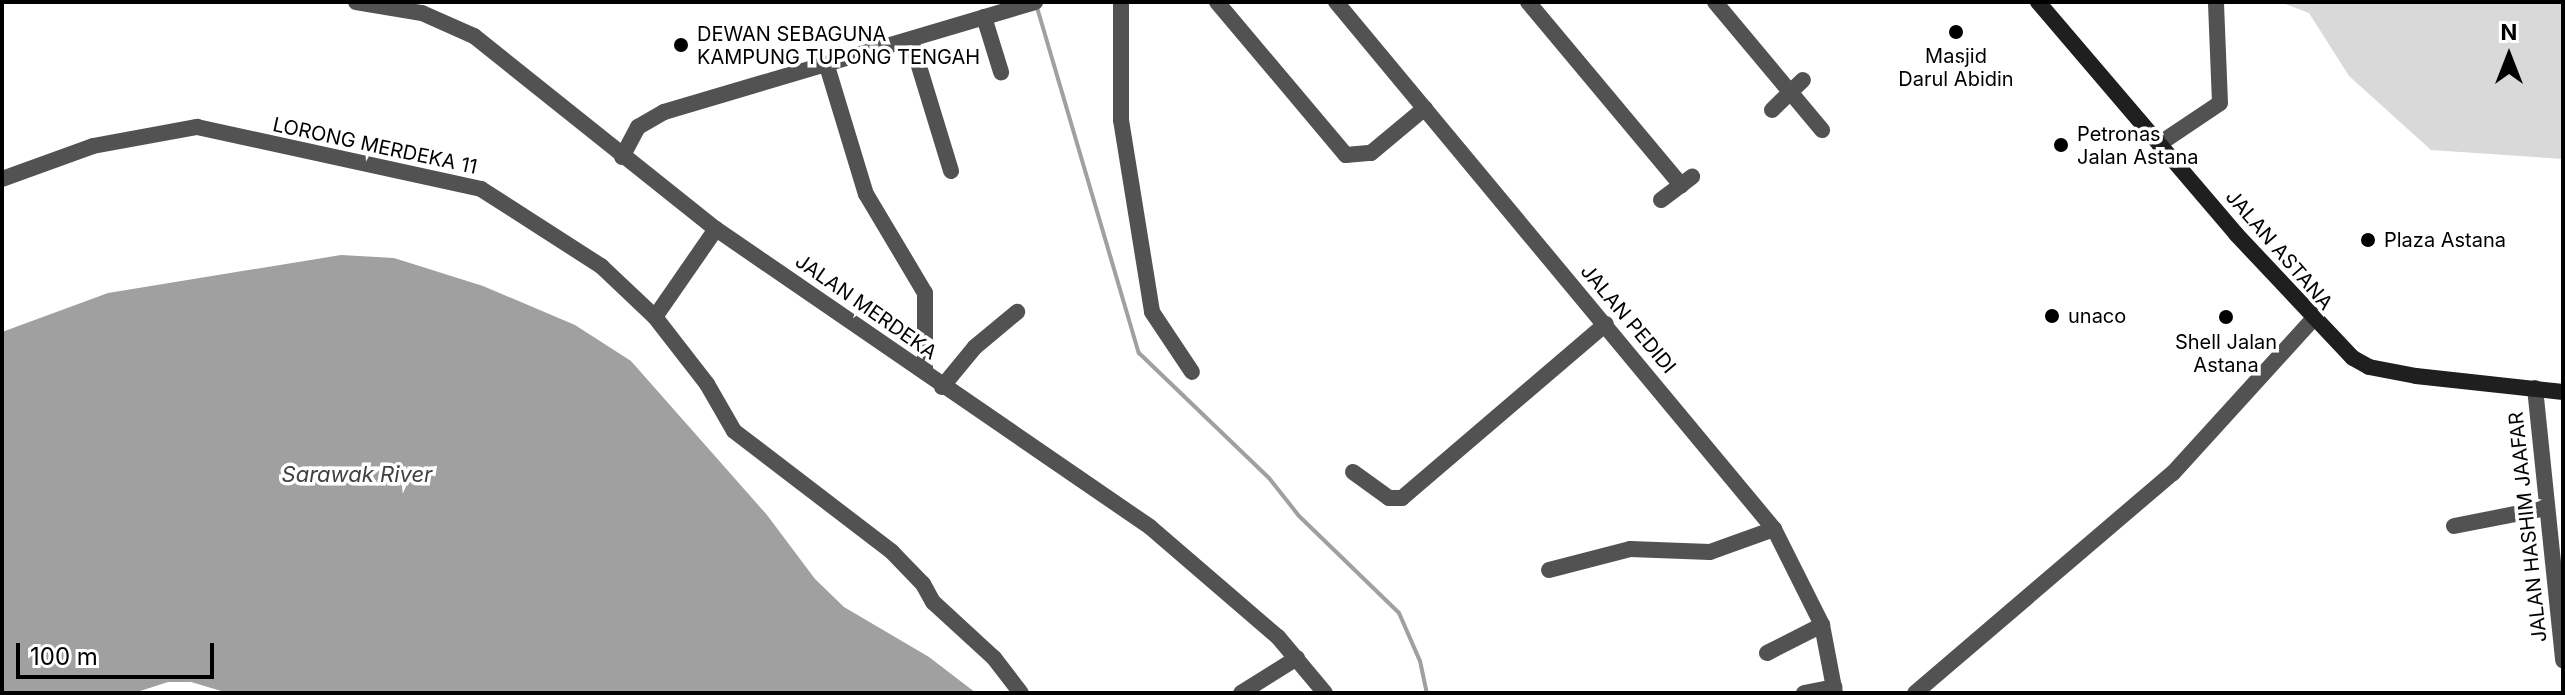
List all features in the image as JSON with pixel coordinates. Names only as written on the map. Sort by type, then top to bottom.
[{"type":"main road","name":"JALAN ASTANA","points":[[2038,2],[2313,319],[2369,367],[2503,388],[2563,392]]},
{"type":"main road","points":[[2535,392],[2563,401]]},
{"type":"street","name":"JALAN MERDEKA","points":[[356,2],[422,13],[474,36],[716,229],[1150,527],[1297,658],[1325,693]]},
{"type":"street","points":[[1121,2],[1121,120],[1152,312],[1192,372]]},
{"type":"street","points":[[1217,2],[1335,148],[1346,155],[1371,153],[1425,108]]},
{"type":"street","name":"JALAN PEDIDI","points":[[1336,2],[1774,529],[1822,625],[1834,690]]},
{"type":"street","points":[[1528,2],[1687,181],[1661,200]]},
{"type":"street","points":[[1715,2],[1822,130]]},
{"type":"street","points":[[2159,144],[2220,103],[2216,2]]},
{"type":"street","points":[[622,157],[638,127],[649,119],[1031,3]]},
{"type":"street","points":[[984,17],[1001,72]]},
{"type":"street","points":[[911,40],[951,171]]},
{"type":"street","points":[[827,66],[866,194],[925,293],[925,372]]},
{"type":"street","points":[[1772,110],[1803,80]]},
{"type":"street","name":"LORONG MERDEKA 11","points":[[2,179],[93,146],[197,127],[481,189],[601,266],[655,317],[707,384],[734,431],[892,552],[923,584],[933,602],[994,658],[1021,693]]},
{"type":"street","points":[[655,317],[716,229]]},
{"type":"street","points":[[942,387],[975,347],[1017,312]]},
{"type":"street","points":[[1915,693],[2173,473],[2313,319]]},
{"type":"street","points":[[1353,472],[1389,498],[1402,498],[1606,324]]},
{"type":"street","name":"JALAN HASHIM JAAFAR","points":[[2535,392],[2563,661]]},
{"type":"street","points":[[2454,526],[2546,508]]},
{"type":"street","points":[[1549,570],[1630,549],[1710,552],[1774,529]]},
{"type":"street","points":[[1767,653],[1822,625]]},
{"type":"street","points":[[1241,693],[1297,658]]},
{"type":"street","points":[[1804,693],[1834,690]]},
{"type":"shaded area","points":[[2280,2],[2563,2],[2563,159],[2431,150],[2349,76],[2309,13]]},
{"type":"water","name":"Sarawak River","points":[[341,255],[394,258],[483,286],[575,325],[631,361],[767,515],[815,579],[844,607],[929,657],[976,693],[228,693],[191,682],[168,682],[134,693],[2,693],[2,332],[108,293]]},
{"type":"waterway","points":[[1036,4],[1139,353],[1269,478],[1299,516],[1399,613],[1420,661],[1427,693]]},
{"type":"place","name":"Masjid Darul Abidin","points":[[1956,32]]},
{"type":"place","name":"DEWAN SEBAGUNA KAMPUNG TUPONG TENGAH","points":[[681,45]]},
{"type":"place","name":"Petronas Jalan Astana","points":[[2061,145]]},
{"type":"place","name":"Plaza Astana","points":[[2368,240]]},
{"type":"place","name":"unaco","points":[[2052,316]]},
{"type":"place","name":"Shell Jalan Astana","points":[[2226,317]]}]
